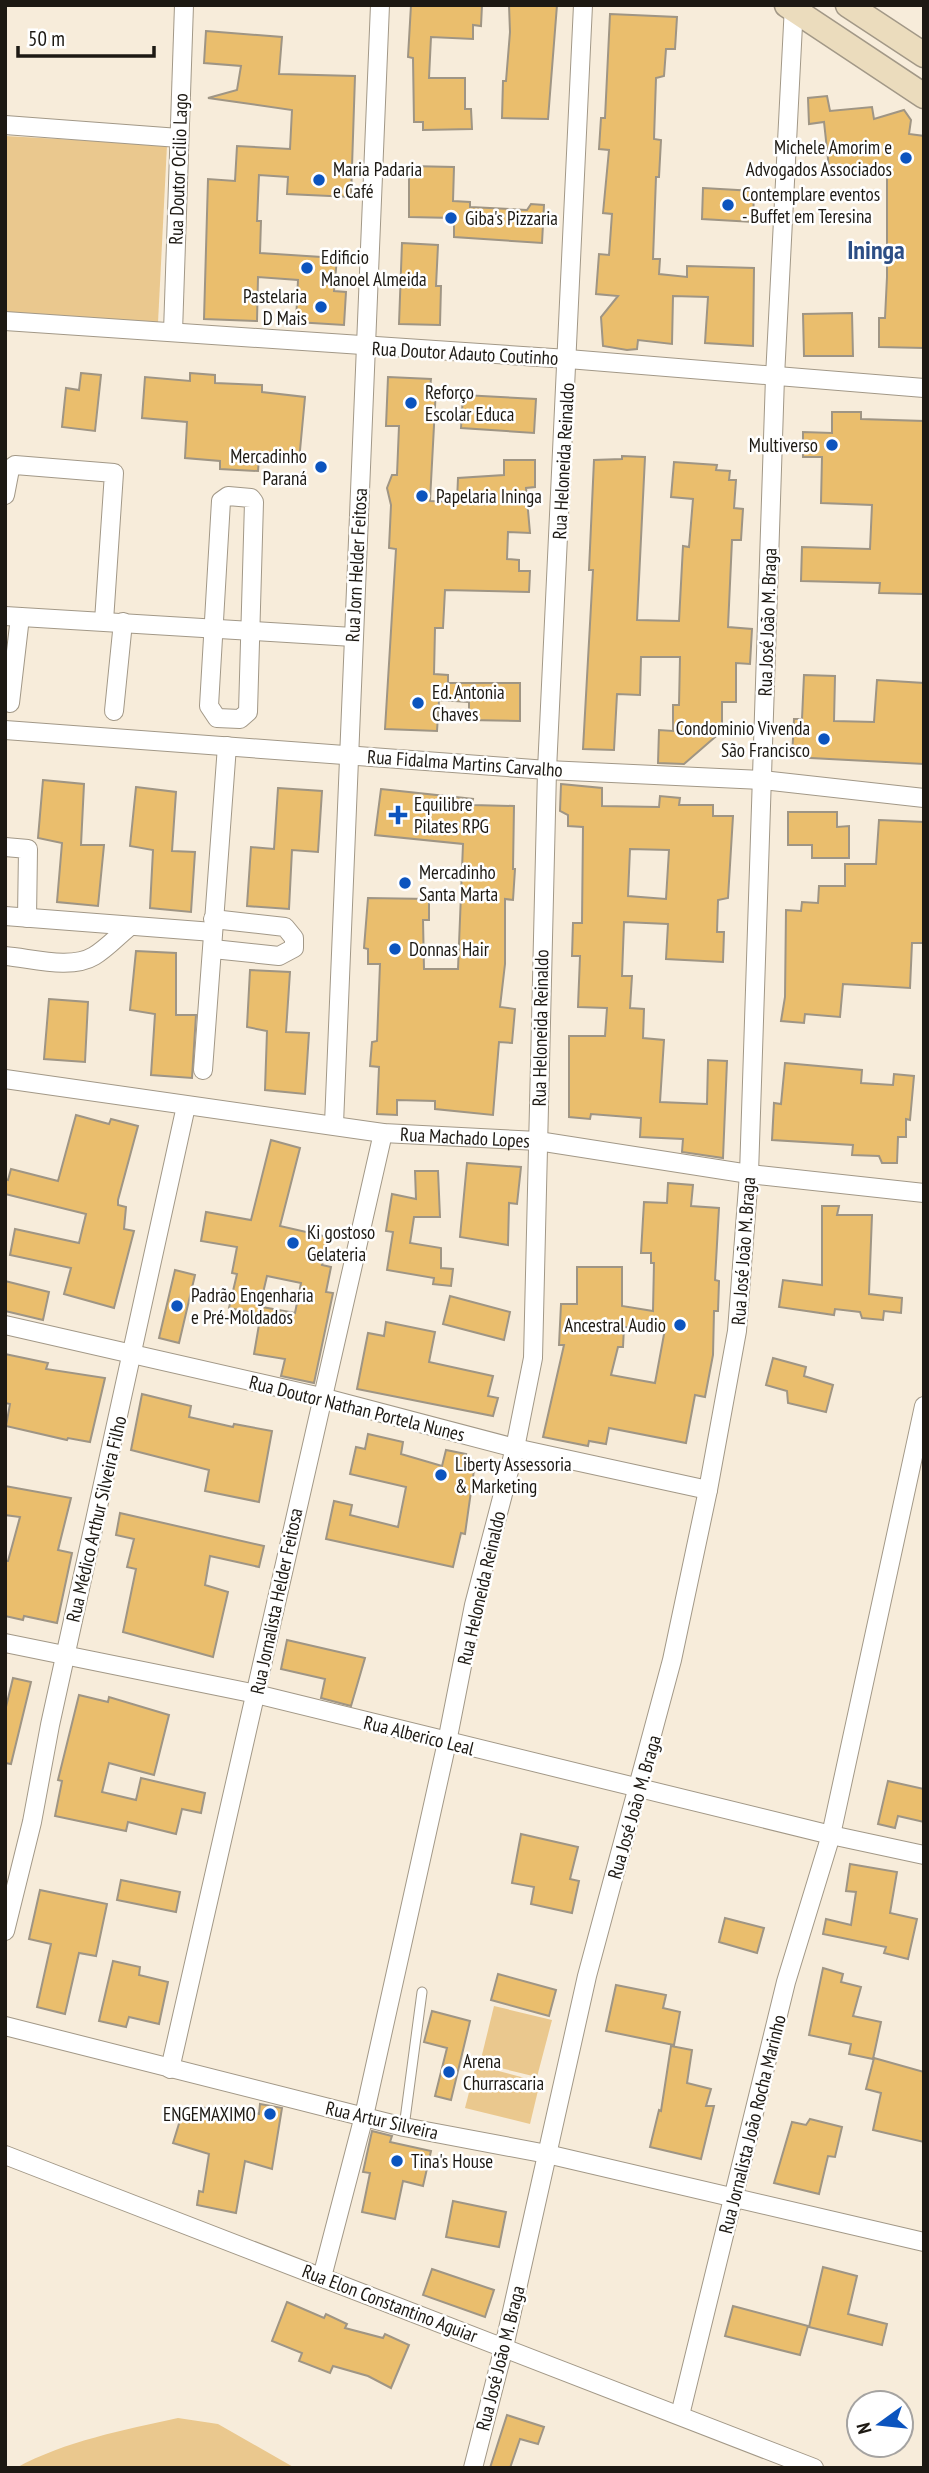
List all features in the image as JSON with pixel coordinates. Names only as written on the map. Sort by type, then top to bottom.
[{"type":"street","name":"Rua Doutor Ocilio Lago","points":[[173,332],[184,5]]},
{"type":"street","name":"Rua Jorn Helder Feitosa","points":[[334,1124],[347,755],[380,5]]},
{"type":"street","name":"Rua Heloneida Reinaldo","points":[[322,2277],[364,2116],[447,1742],[474,1605],[515,1448],[533,1358],[547,770],[583,5]]},
{"type":"street","points":[[848,5],[924,55]]},
{"type":"street","points":[[791,7],[924,96]]},
{"type":"street","name":"Rua José João M. Braga","points":[[473,2468],[504,2347],[587,1976],[672,1660],[708,1490],[737,1331],[749,1174],[775,377],[791,7]]},
{"type":"street","points":[[5,125],[179,138]]},
{"type":"street","name":"Rua Doutor Adauto Coutinho","points":[[5,321],[366,348],[568,359],[924,388]]},
{"type":"street","points":[[5,495],[10,469],[15,465],[114,473],[104,621]]},
{"type":"street","points":[[228,496],[251,498],[254,502],[251,633],[248,712],[240,719],[225,719],[214,715],[209,706],[216,630],[222,498],[228,496]]},
{"type":"street","points":[[10,703],[13,616],[251,633],[353,637]]},
{"type":"street","points":[[114,711],[123,622]]},
{"type":"street","name":"Rua Fidalma Martins Carvalho","points":[[5,730],[547,770],[762,780],[924,798]]},
{"type":"street","points":[[203,1070],[227,746]]},
{"type":"street","points":[[5,848],[28,849],[27,918]]},
{"type":"street","points":[[5,916],[213,933]]},
{"type":"street","points":[[5,956],[69,962],[85,960],[94,956],[128,927]]},
{"type":"street","name":"Rua Machado Lopes","points":[[5,1079],[383,1133],[538,1141],[749,1174],[924,1193]]},
{"type":"street","name":"Rua Médico Arthur Silveira Filho","points":[[5,1931],[32,1822],[186,1106]]},
{"type":"street","name":"Rua Jornalista Helder Feitosa","points":[[170,2069],[383,1133]]},
{"type":"street","name":"Rua Doutor Nathan Portela Nunes","points":[[5,1325],[321,1397],[515,1448],[708,1490]]},
{"type":"street","name":"Rua Jornalista João Rocha Marinho","points":[[680,2415],[786,1982],[831,1835],[924,1406]]},
{"type":"street","name":"Rua Alberico Leal","points":[[5,1643],[256,1694],[638,1790],[831,1835]]},
{"type":"street","points":[[831,1835],[924,1854]]},
{"type":"street","name":"Rua Artur Silveira","points":[[5,2026],[404,2127],[547,2154],[924,2242]]},
{"type":"street","name":"Rua Elon Constantino Aguiar","points":[[5,2155],[814,2468]]},
{"type":"lane","points":[[404,2127],[422,1992]]},
{"type":"shaded area","points":[[5,136],[167,145],[158,323],[5,312]]},
{"type":"shaded area","points":[[494,2006],[552,2020],[537,2077],[480,2063]]},
{"type":"shaded area","points":[[476,2065],[540,2082],[530,2124],[465,2108]]},
{"type":"shaded area","points":[[178,2418],[218,2424],[295,2468],[16,2468],[75,2443]]},
{"type":"building","points":[[411,5],[482,5],[481,26],[473,25],[473,39],[431,37],[429,78],[465,78],[465,109],[471,109],[472,129],[423,130],[423,122],[414,122],[413,58],[408,57]]},
{"type":"building","points":[[509,5],[557,5],[548,119],[502,118],[503,81],[506,81],[510,32]]},
{"type":"building","points":[[610,14],[677,17],[675,49],[666,49],[664,76],[656,78],[654,139],[661,140],[659,177],[656,177],[653,259],[660,259],[659,274],[687,277],[687,266],[754,268],[753,346],[705,343],[708,297],[673,296],[672,344],[638,340],[637,349],[603,346],[601,317],[618,296],[596,294],[599,254],[609,255],[612,214],[603,213],[609,150],[599,149],[601,118],[605,118]]},
{"type":"building","points":[[206,31],[282,37],[279,74],[355,76],[351,197],[287,194],[288,177],[259,175],[257,221],[261,221],[260,253],[337,258],[334,291],[346,292],[344,325],[296,322],[298,280],[258,277],[257,321],[204,319],[208,179],[235,181],[237,146],[290,149],[292,110],[208,98],[237,90],[241,66],[204,63]]},
{"type":"building","points":[[827,96],[830,111],[872,107],[874,119],[904,110],[911,120],[909,134],[924,136],[924,348],[879,347],[879,318],[885,318],[887,277],[887,173],[830,177],[824,122],[809,124],[808,98]]},
{"type":"building","points":[[409,166],[454,167],[453,201],[470,202],[470,207],[527,210],[531,204],[544,205],[542,243],[454,237],[454,218],[409,217]]},
{"type":"building","name":"Contemplare eventos - Buffet em Teresina","points":[[703,188],[754,191],[753,222],[702,219]]},
{"type":"building","points":[[402,243],[438,245],[436,286],[441,286],[440,325],[399,324]]},
{"type":"building","points":[[852,313],[853,356],[804,356],[803,314]]},
{"type":"building","points":[[81,373],[101,375],[95,431],[62,427],[66,388],[79,390]]},
{"type":"building","points":[[190,373],[215,375],[215,383],[262,385],[262,392],[305,397],[299,461],[259,457],[258,471],[220,469],[220,461],[185,458],[187,422],[142,418],[145,377],[190,381]]},
{"type":"building","points":[[388,377],[431,379],[430,388],[436,388],[430,501],[457,502],[458,478],[504,475],[504,460],[535,460],[535,487],[526,488],[530,533],[508,532],[507,559],[519,560],[519,571],[530,571],[529,592],[445,590],[443,628],[435,628],[434,674],[448,675],[448,683],[520,683],[520,721],[469,720],[469,702],[439,700],[437,731],[385,729],[396,549],[389,548],[391,505],[387,488],[392,475],[397,475],[399,426],[386,426]]},
{"type":"building","points":[[463,395],[536,399],[534,433],[461,428]]},
{"type":"building","points":[[832,412],[861,412],[861,419],[924,421],[923,594],[879,593],[880,583],[801,581],[802,547],[870,549],[872,505],[821,503],[822,457],[803,457],[803,432],[832,433]]},
{"type":"building","points":[[622,456],[645,457],[637,620],[679,621],[683,546],[689,547],[693,499],[671,497],[674,462],[717,465],[716,470],[730,471],[729,480],[736,480],[734,508],[743,509],[741,540],[732,540],[728,627],[752,629],[750,664],[736,663],[736,702],[722,702],[722,731],[684,764],[658,763],[659,730],[673,731],[673,705],[679,705],[680,657],[641,657],[640,695],[617,694],[614,750],[583,749],[593,570],[589,570],[594,460],[622,459]]},
{"type":"building","points":[[804,675],[835,676],[834,721],[874,722],[877,680],[924,683],[924,764],[792,757],[794,719],[802,719]]},
{"type":"building","points":[[43,780],[84,784],[81,845],[104,845],[98,906],[57,902],[62,843],[38,838]]},
{"type":"building","points":[[561,784],[602,788],[602,806],[659,807],[660,796],[680,798],[679,805],[713,805],[713,816],[733,816],[728,898],[718,900],[717,932],[724,932],[723,962],[666,959],[668,924],[624,922],[622,976],[632,976],[630,1008],[644,1009],[643,1038],[664,1040],[660,1102],[707,1104],[708,1060],[727,1061],[723,1158],[682,1152],[683,1139],[640,1137],[641,1118],[591,1114],[590,1119],[569,1117],[569,1036],[605,1036],[607,1008],[578,1007],[580,956],[572,956],[573,923],[582,923],[583,827],[568,826],[568,815],[560,811]],"holes":[[[630,849],[669,850],[666,899],[628,896]]]},
{"type":"building","points":[[136,787],[176,792],[172,851],[195,852],[191,912],[150,908],[153,850],[130,846]]},
{"type":"building","points":[[278,788],[322,791],[318,852],[292,850],[289,909],[247,906],[251,847],[274,849]]},
{"type":"building","points":[[381,789],[473,799],[472,805],[514,806],[513,900],[505,899],[505,964],[500,1007],[515,1009],[512,1043],[499,1042],[493,1115],[435,1109],[435,1101],[397,1100],[397,1115],[377,1114],[379,1067],[370,1066],[372,1042],[377,1041],[380,964],[368,964],[368,949],[364,948],[368,898],[429,899],[429,920],[423,920],[424,969],[458,969],[463,844],[375,835]]},
{"type":"building","points":[[788,812],[837,812],[837,827],[849,826],[849,858],[812,858],[812,845],[788,845]]},
{"type":"building","points":[[879,820],[924,822],[924,943],[912,943],[910,988],[843,984],[840,1017],[805,1014],[804,1023],[781,1021],[785,997],[786,910],[801,911],[802,902],[818,903],[819,886],[845,886],[845,864],[876,864]]},
{"type":"building","points":[[136,951],[176,953],[176,1015],[196,1015],[192,1078],[151,1075],[155,1014],[130,1010]]},
{"type":"building","points":[[250,970],[290,972],[286,1032],[309,1033],[305,1094],[265,1090],[267,1031],[247,1027]]},
{"type":"building","points":[[49,999],[88,1002],[85,1062],[44,1059]]},
{"type":"building","points":[[785,1063],[862,1070],[861,1083],[893,1085],[894,1074],[914,1076],[910,1120],[906,1119],[906,1137],[898,1137],[897,1163],[882,1163],[879,1156],[852,1155],[853,1145],[772,1140],[774,1103],[781,1104]]},
{"type":"building","points":[[76,1115],[109,1124],[111,1119],[138,1126],[118,1200],[118,1205],[126,1207],[124,1229],[134,1231],[114,1308],[64,1294],[71,1268],[10,1255],[15,1229],[79,1243],[86,1214],[5,1194],[5,1179],[8,1180],[11,1169],[58,1181]]},
{"type":"building","points":[[271,1140],[300,1148],[280,1226],[328,1237],[322,1265],[331,1267],[326,1292],[333,1293],[314,1383],[281,1376],[285,1359],[254,1354],[262,1307],[295,1313],[301,1283],[267,1276],[258,1314],[229,1308],[237,1274],[232,1273],[237,1247],[201,1241],[206,1212],[251,1220]]},
{"type":"building","points":[[467,1163],[521,1167],[517,1204],[509,1203],[508,1245],[460,1237]]},
{"type":"building","points":[[415,1171],[438,1171],[440,1217],[414,1217],[410,1243],[441,1248],[441,1268],[453,1269],[451,1286],[433,1284],[434,1278],[387,1270],[393,1232],[386,1231],[392,1194],[416,1199]]},
{"type":"building","points":[[668,1183],[693,1185],[691,1206],[719,1208],[715,1280],[719,1281],[718,1311],[714,1311],[713,1355],[705,1397],[695,1395],[686,1443],[609,1428],[606,1444],[589,1441],[588,1446],[543,1437],[564,1345],[559,1345],[561,1304],[577,1304],[577,1267],[622,1267],[622,1306],[653,1311],[654,1263],[651,1263],[651,1253],[641,1253],[644,1202],[667,1203]],"holes":[[[624,1327],[665,1329],[655,1383],[611,1375],[618,1347],[623,1347]]]},
{"type":"building","points":[[822,1206],[839,1206],[837,1215],[872,1215],[869,1294],[902,1298],[901,1313],[884,1311],[883,1320],[862,1318],[860,1312],[835,1309],[834,1315],[779,1307],[783,1280],[822,1285]]},
{"type":"building","name":"Padrão Engenharia e Pré-Moldados","points":[[175,1270],[195,1275],[179,1343],[159,1338]]},
{"type":"building","points":[[5,1281],[49,1292],[43,1320],[5,1311]]},
{"type":"building","points":[[450,1296],[510,1312],[504,1340],[443,1324]]},
{"type":"building","points":[[386,1322],[435,1332],[429,1362],[493,1376],[488,1396],[498,1398],[493,1416],[357,1389],[368,1333],[384,1336]]},
{"type":"building","points":[[5,1354],[48,1363],[46,1369],[105,1378],[90,1442],[67,1440],[6,1426],[10,1404],[5,1403]]},
{"type":"building","points":[[773,1358],[806,1367],[804,1376],[833,1385],[826,1412],[788,1403],[787,1391],[766,1385]]},
{"type":"building","points":[[142,1394],[191,1406],[189,1417],[233,1427],[234,1424],[272,1431],[259,1502],[205,1491],[209,1470],[131,1450]]},
{"type":"building","points":[[368,1434],[403,1442],[401,1454],[442,1466],[446,1450],[466,1454],[464,1461],[475,1463],[465,1534],[461,1533],[453,1567],[326,1539],[334,1501],[352,1505],[350,1515],[398,1527],[406,1487],[350,1474],[356,1447],[365,1449]]},
{"type":"building","points":[[5,1486],[71,1498],[58,1550],[72,1553],[57,1623],[24,1616],[23,1620],[5,1616],[5,1561],[8,1561],[20,1517],[5,1515]]},
{"type":"building","points":[[120,1513],[264,1546],[259,1567],[210,1556],[205,1585],[228,1592],[213,1657],[123,1632],[136,1569],[127,1567],[134,1539],[116,1535]]},
{"type":"building","points":[[287,1640],[365,1658],[351,1706],[321,1698],[325,1679],[281,1669]]},
{"type":"building","points":[[13,1678],[31,1682],[11,1764],[5,1763],[5,1711]]},
{"type":"building","points":[[79,1695],[108,1702],[109,1697],[169,1715],[154,1775],[109,1763],[102,1792],[136,1800],[141,1778],[205,1793],[201,1813],[182,1809],[176,1834],[128,1822],[126,1831],[55,1816],[62,1781],[58,1780]]},
{"type":"building","points":[[888,1781],[924,1789],[924,1822],[898,1816],[895,1828],[878,1824]]},
{"type":"building","points":[[521,1834],[578,1847],[570,1879],[579,1881],[572,1913],[531,1904],[534,1887],[512,1883]]},
{"type":"building","points":[[850,1864],[897,1872],[890,1913],[917,1919],[908,1959],[884,1953],[886,1947],[823,1934],[826,1919],[851,1925],[856,1892],[846,1891]]},
{"type":"building","points":[[121,1880],[180,1892],[176,1912],[117,1900]]},
{"type":"building","points":[[40,1890],[107,1904],[96,1956],[79,1953],[65,2014],[37,2007],[51,1944],[29,1939]]},
{"type":"building","points":[[725,1918],[764,1928],[757,1953],[719,1942]]},
{"type":"building","points":[[113,1961],[140,1967],[139,1975],[168,1982],[159,2024],[129,2017],[126,2027],[99,2021]]},
{"type":"building","points":[[823,1968],[843,1974],[841,1982],[861,1987],[853,2016],[881,2022],[873,2059],[849,2054],[851,2044],[809,2035]]},
{"type":"building","points":[[498,1974],[556,1990],[549,2016],[491,2000]]},
{"type":"building","points":[[616,1985],[666,1995],[663,2008],[680,2012],[674,2045],[606,2031]]},
{"type":"building","name":"Arena Churrascaria","points":[[432,2011],[470,2021],[451,2100],[435,2096],[447,2048],[424,2042]]},
{"type":"building","points":[[671,2046],[692,2050],[687,2083],[711,2089],[706,2106],[714,2106],[701,2159],[650,2147],[659,2110],[661,2111]]},
{"type":"building","points":[[874,2058],[924,2072],[924,2142],[873,2130],[881,2093],[866,2089]]},
{"type":"building","points":[[260,2104],[282,2108],[272,2169],[245,2161],[236,2213],[197,2205],[199,2191],[203,2192],[209,2154],[173,2143],[182,2114],[194,2117],[198,2106],[219,2112],[221,2106],[259,2114]]},
{"type":"building","points":[[810,2119],[842,2127],[835,2157],[828,2156],[819,2194],[774,2183],[792,2122],[806,2125]]},
{"type":"building","name":"Tina's House","points":[[372,2131],[392,2136],[390,2142],[431,2151],[423,2186],[403,2181],[395,2219],[362,2212],[370,2173],[363,2172]]},
{"type":"building","points":[[453,2201],[506,2212],[499,2247],[446,2237]]},
{"type":"building","points":[[823,2267],[857,2276],[848,2314],[887,2324],[882,2345],[809,2327]]},
{"type":"building","points":[[432,2269],[494,2290],[485,2317],[423,2295]]},
{"type":"building","points":[[287,2302],[324,2318],[326,2314],[347,2324],[345,2328],[383,2338],[385,2334],[409,2345],[391,2388],[368,2376],[333,2366],[330,2373],[299,2361],[302,2353],[272,2341]]},
{"type":"building","points":[[733,2306],[808,2326],[800,2355],[725,2336]]},
{"type":"building","points":[[507,2415],[544,2427],[538,2444],[520,2439],[510,2468],[490,2468]]},
{"type":"place","name":"Michele Amorim e Advogados Associados","points":[[906,158]]},
{"type":"place","name":"Maria Padaria e Café","points":[[319,180]]},
{"type":"place","name":"Contemplare eventos - Buffet em Teresina","points":[[728,205]]},
{"type":"place","name":"Giba's Pizzaria","points":[[451,218]]},
{"type":"place","name":"Edificio Manoel Almeida","points":[[307,268]]},
{"type":"place","name":"Pastelaria D Mais","points":[[321,307]]},
{"type":"place","name":"Reforço Escolar Educa","points":[[411,403]]},
{"type":"place","name":"Multiverso","points":[[832,445]]},
{"type":"place","name":"Mercadinho Paraná","points":[[321,467]]},
{"type":"place","name":"Papelaria Ininga","points":[[422,496]]},
{"type":"place","name":"Ed. Antonia Chaves","points":[[418,703]]},
{"type":"place","name":"Condominio Vivenda São Francisco","points":[[824,739]]},
{"type":"place","name":"Equilibre Pilates RPG","points":[[398,815]]},
{"type":"place","name":"Mercadinho Santa Marta","points":[[405,883]]},
{"type":"place","name":"Donnas Hair","points":[[395,949]]},
{"type":"place","name":"Ki gostoso Gelateria","points":[[293,1243]]},
{"type":"place","name":"Padrão Engenharia e Pré-Moldados","points":[[177,1306]]},
{"type":"place","name":"Ancestral Audio","points":[[680,1325]]},
{"type":"place","name":"Liberty Assessoria & Marketing","points":[[441,1475]]},
{"type":"place","name":"Arena Churrascaria","points":[[449,2072]]},
{"type":"place","name":"ENGEMAXIMO","points":[[270,2114]]},
{"type":"place","name":"Tina's House","points":[[397,2161]]},
{"type":"district","name":"Ininga","points":[[876,250]]}]
